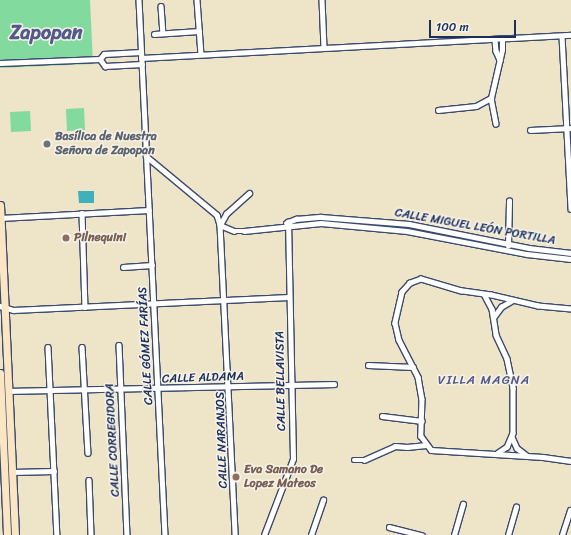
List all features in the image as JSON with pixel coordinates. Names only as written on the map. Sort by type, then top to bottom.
[{"type":"main road","points":[[0,205],[2,307],[9,392],[15,535]]},
{"type":"main road","points":[[0,373],[2,467],[7,535]]},
{"type":"street","name":"CALLE GÓMEZ FARÍAS","points":[[138,0],[159,389],[165,535]]},
{"type":"street","points":[[197,0],[201,54]]},
{"type":"street","points":[[322,0],[324,48]]},
{"type":"street","points":[[161,6],[163,33]]},
{"type":"street","points":[[154,34],[199,31]]},
{"type":"street","points":[[141,58],[571,35]]},
{"type":"street","points":[[562,36],[569,128],[571,209]]},
{"type":"street","points":[[496,124],[491,98],[500,60],[502,39]]},
{"type":"street","points":[[495,40],[500,60]]},
{"type":"street","points":[[100,60],[104,54],[141,52]]},
{"type":"street","points":[[0,63],[100,60]]},
{"type":"street","points":[[100,60],[105,66],[142,64]]},
{"type":"street","points":[[438,110],[476,106],[491,98]]},
{"type":"street","points":[[530,130],[569,128]]},
{"type":"street","points":[[146,156],[217,215],[220,225]]},
{"type":"street","points":[[220,225],[226,214],[249,193]]},
{"type":"street","points":[[507,250],[508,201]]},
{"type":"street","points":[[0,218],[149,210]]},
{"type":"street","points":[[82,213],[85,307]]},
{"type":"street","name":"CALLE MIGUEL LEÓN PORTILLA","points":[[220,225],[234,231],[281,225],[321,217],[408,224],[571,253]]},
{"type":"street","name":"CALLE MIGUEL LEÓN PORTILLA","points":[[288,223],[321,223],[407,231],[507,250],[571,258]]},
{"type":"street","name":"CALLE BELLAVISTA","points":[[264,535],[293,459],[288,223]]},
{"type":"street","points":[[407,231],[408,224]]},
{"type":"street","name":"CALLE NARANJOS","points":[[220,225],[230,387],[235,535]]},
{"type":"street","points":[[123,267],[152,265]]},
{"type":"street","points":[[571,309],[511,301],[484,294],[450,288],[421,279],[406,286],[398,300],[395,323],[399,340],[413,367],[421,389],[421,436],[431,450],[444,452],[527,455],[571,461]]},
{"type":"street","points":[[484,294],[490,304],[496,335],[512,381],[515,405],[512,437],[507,447],[498,453]]},
{"type":"street","points":[[2,307],[13,310],[289,297]]},
{"type":"street","points":[[493,318],[500,307],[511,301]]},
{"type":"street","name":"CALLE CORREGIDORA","points":[[119,345],[127,535]]},
{"type":"street","points":[[48,347],[57,535]]},
{"type":"street","points":[[82,347],[88,453]]},
{"type":"street","points":[[368,365],[413,367]]},
{"type":"street","name":"CALLE ALDAMA","points":[[0,392],[334,384]]},
{"type":"street","points":[[382,416],[422,421]]},
{"type":"street","points":[[512,437],[517,448],[527,455]]},
{"type":"street","points":[[354,460],[364,460],[395,446],[407,448],[426,445]]},
{"type":"street","points":[[2,467],[12,469],[54,470]]},
{"type":"street","points":[[89,480],[91,535]]},
{"type":"street","points":[[311,535],[323,500]]},
{"type":"street","points":[[454,535],[463,504]]},
{"type":"street","points":[[508,535],[516,507]]},
{"type":"street","points":[[562,535],[570,510]]},
{"type":"street","points":[[389,528],[422,535]]},
{"type":"green space","points":[[0,0],[90,0],[93,64],[0,68]]},
{"type":"green space","points":[[84,108],[85,130],[67,131],[66,109]]},
{"type":"green space","points":[[30,111],[31,131],[11,132],[10,112]]},
{"type":"water","points":[[78,191],[94,191],[94,203],[79,203]]},
{"type":"place","name":"Basílica de Nuestra Señora de Zapopan","points":[[47,144]]},
{"type":"place","name":"Pilnequini","points":[[66,238]]},
{"type":"place","name":"Eva Samano De Lopez Mateos","points":[[236,477]]},
{"type":"district","name":"Zapopan","points":[[46,32]]},
{"type":"district","name":"VILLA MAGNA","points":[[484,380]]}]
